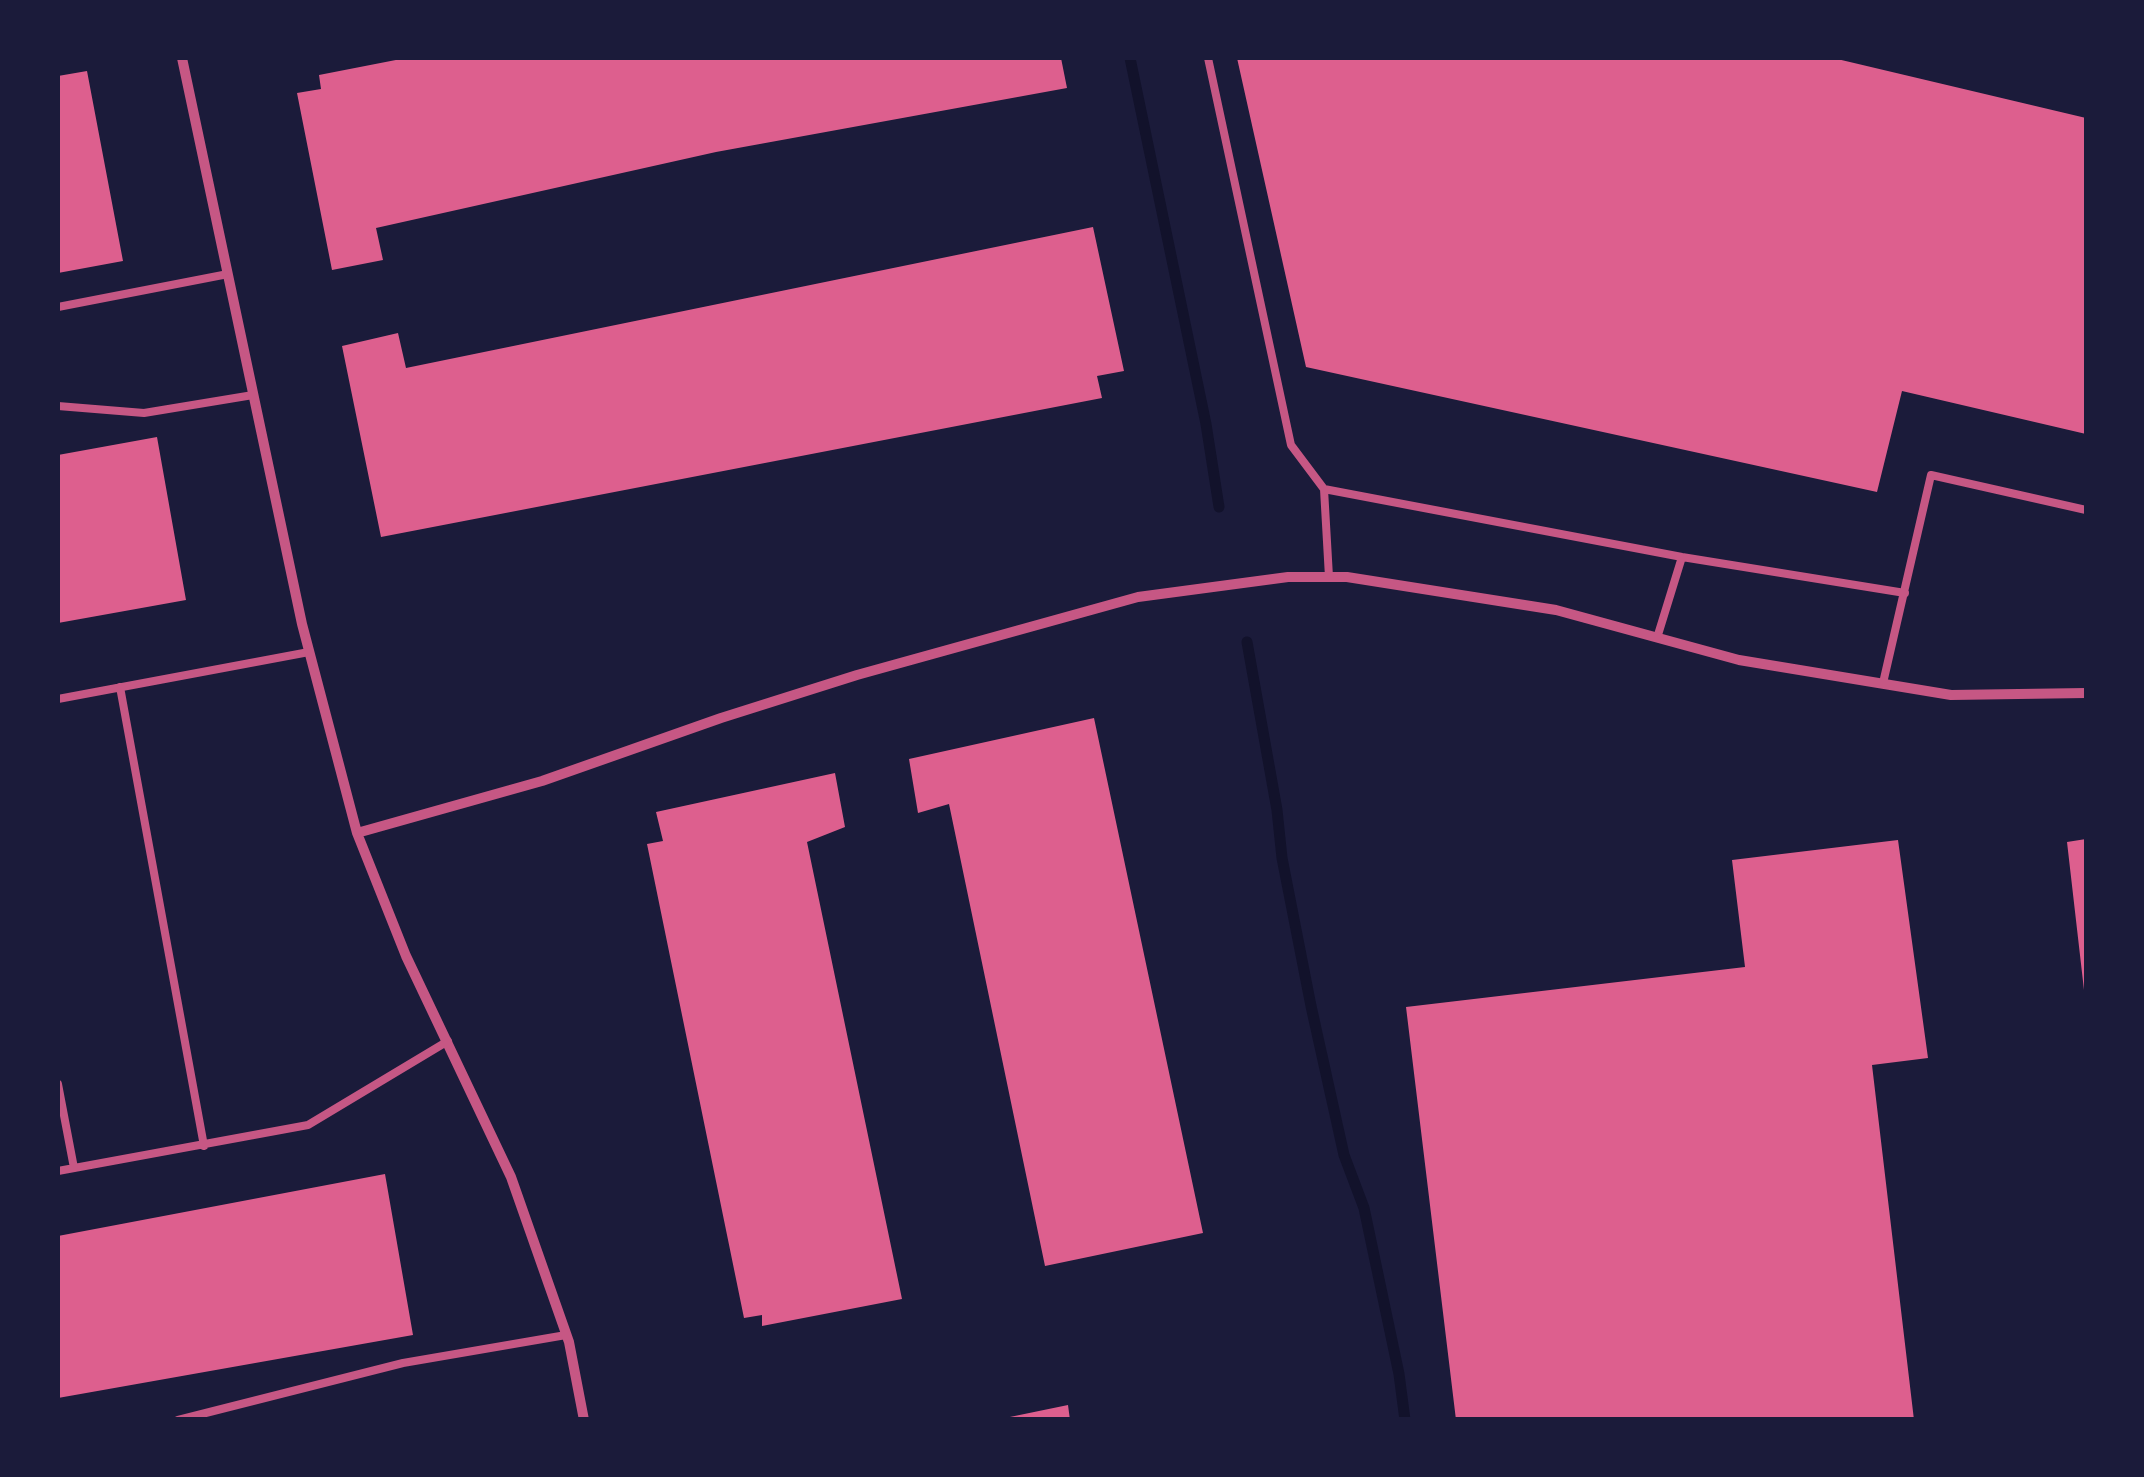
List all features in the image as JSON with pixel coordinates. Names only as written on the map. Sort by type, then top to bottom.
[{"type":"street","points":[[182,58],[309,652],[357,833],[406,956],[512,1177],[566,1335],[584,1420]]},
{"type":"street","points":[[357,833],[542,781],[857,675],[1138,597],[1288,578],[1346,577],[1556,610],[1739,660],[1951,695],[2086,693]]},
{"type":"lane","points":[[1208,58],[1290,445],[1324,489],[1328,577]]},
{"type":"lane","points":[[58,307],[228,274]]},
{"type":"lane","points":[[58,406],[144,413],[253,395]]},
{"type":"lane","points":[[1883,684],[1930,474],[2086,510]]},
{"type":"lane","points":[[1324,489],[1682,557],[1905,593]]},
{"type":"lane","points":[[1657,638],[1682,557]]},
{"type":"lane","points":[[58,699],[309,652]]},
{"type":"lane","points":[[120,687],[204,1146]]},
{"type":"lane","points":[[58,1171],[308,1125],[448,1041]]},
{"type":"lane","points":[[58,1084],[74,1168]]},
{"type":"lane","points":[[178,1420],[403,1363],[566,1335]]},
{"type":"building","points":[[406,58],[1061,58],[1067,88],[716,152],[376,228],[383,260],[332,270],[297,93],[321,89],[319,75]]},
{"type":"building","points":[[1237,58],[1833,58],[2086,118],[2086,434],[1902,391],[1877,492],[1306,367]]},
{"type":"building","points":[[87,71],[123,261],[58,273],[58,76]]},
{"type":"building","points":[[1093,227],[1124,371],[1097,376],[1102,398],[381,537],[342,346],[398,333],[406,368]]},
{"type":"building","points":[[157,437],[186,600],[58,623],[58,455]]},
{"type":"building","points":[[1094,718],[1203,1233],[1045,1266],[949,804],[918,813],[909,759]]},
{"type":"building","points":[[835,773],[845,827],[807,842],[902,1299],[762,1326],[762,1315],[744,1318],[647,844],[663,841],[656,812]]},
{"type":"building","points":[[2086,839],[2086,990],[2084,990],[2067,842]]},
{"type":"building","points":[[1898,840],[1928,1058],[1872,1065],[1914,1420],[1456,1420],[1406,1007],[1745,967],[1732,860]]},
{"type":"building","points":[[385,1174],[413,1335],[58,1398],[58,1236]]},
{"type":"building","points":[[1068,1405],[1070,1420],[1005,1420],[1005,1418]]},
{"type":"waterway","points":[[1130,58],[1206,424],[1219,507]]},
{"type":"waterway","points":[[1247,642],[1311,1006],[1344,1155],[1364,1208],[1405,1420]]}]
